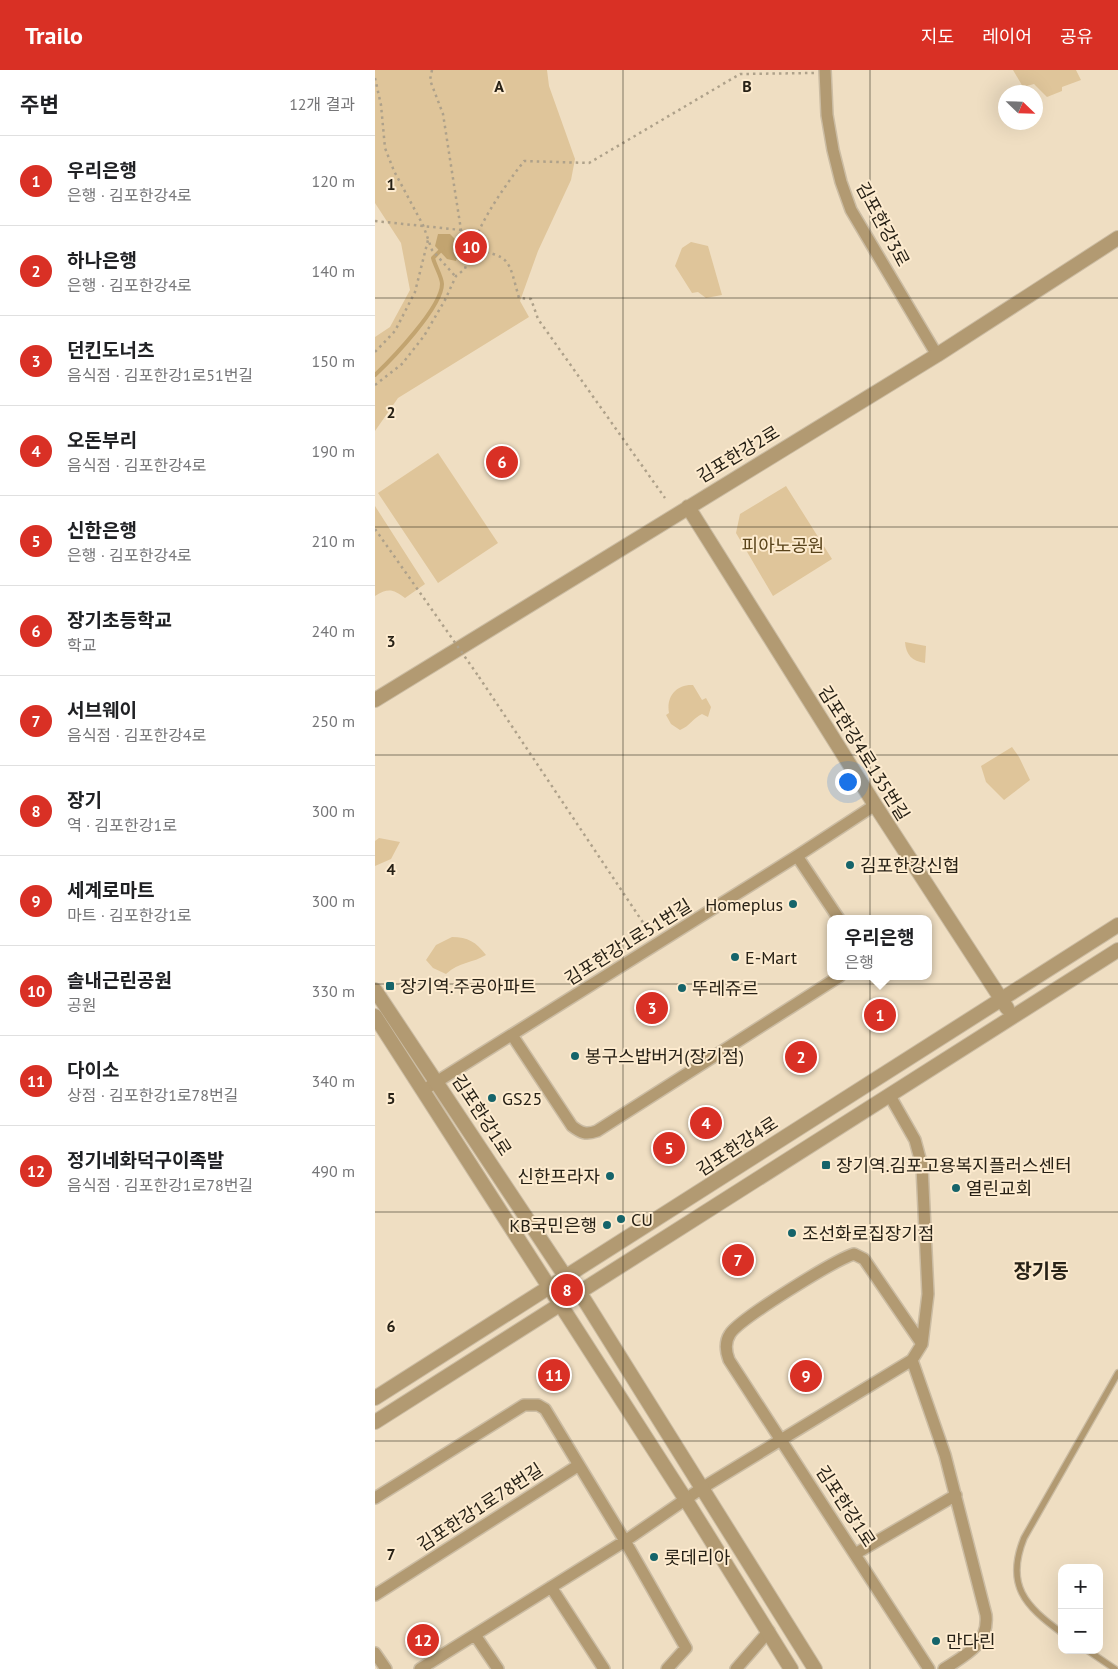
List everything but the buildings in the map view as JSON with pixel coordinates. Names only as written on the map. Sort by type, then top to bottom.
[{"type":"street","name":"김포한강3로","points":[[821,71],[833,150],[851,210],[937,354]]},
{"type":"street","name":"김포한강2로","points":[[375,700],[937,354],[1118,238]]},
{"type":"street","name":"김포한강4로135번길","points":[[688,506],[875,805],[1013,1016]]},
{"type":"street","name":"김포한강1로51번길","points":[[423,1090],[797,856],[875,805]]},
{"type":"street","points":[[797,856],[836,915]]},
{"type":"street","name":"김포한강4로","points":[[375,1398],[548,1286],[1118,925]]},
{"type":"street","points":[[375,1422],[1118,950]]},
{"type":"street","points":[[512,1035],[572,1126],[580,1132],[589,1134],[597,1132],[835,980]]},
{"type":"street","name":"김포한강1로","points":[[375,990],[565,1276],[580,1293],[815,1669]]},
{"type":"street","name":"김포한강1로","points":[[375,1016],[559,1306],[769,1631],[791,1669]]},
{"type":"street","points":[[420,1669],[625,1541],[702,1488],[913,1360],[922,1344],[927,1294],[922,1166],[915,1140],[890,1096]]},
{"type":"street","name":"김포한강1로","points":[[922,1344],[869,1265],[859,1255],[847,1256],[780,1296],[735,1328],[727,1341],[726,1348],[729,1360],[929,1669]]},
{"type":"street","points":[[913,1360],[956,1494],[983,1598],[987,1625],[985,1633],[976,1648],[944,1669]]},
{"type":"street","points":[[375,1498],[524,1405],[531,1404],[545,1409],[625,1541],[686,1648],[667,1669]]},
{"type":"street","name":"김포한강1로78번길","points":[[375,1595],[579,1465]]},
{"type":"street","points":[[855,1554],[956,1494]]},
{"type":"street","points":[[551,1588],[604,1669]]},
{"type":"street","points":[[736,1669],[769,1631]]},
{"type":"street","points":[[475,1635],[497,1669]]},
{"type":"street","points":[[375,1653],[386,1669]]},
{"type":"lane","points":[[1058,1630],[1034,1612],[1022,1595],[1017,1578],[1019,1552],[1118,1373]]},
{"type":"lane","points":[[1093,1654],[1115,1669]]},
{"type":"path","points":[[432,70],[430,80],[443,114],[461,230],[470,249]]},
{"type":"path","points":[[375,385],[402,364],[424,336],[445,300],[456,276],[465,269],[470,249],[494,200],[524,161],[589,163],[740,74],[821,71]]},
{"type":"path","points":[[375,78],[381,105],[385,148],[394,171],[423,224],[432,250],[456,276]]},
{"type":"path","points":[[375,221],[423,224],[461,230]]},
{"type":"path","points":[[375,352],[395,331],[415,292],[428,239]]},
{"type":"path","points":[[470,249],[497,254],[509,263],[519,298],[531,299],[538,319],[665,498]]},
{"type":"path","points":[[375,529],[479,677],[649,930]]},
{"type":"green space","points":[[375,70],[547,70],[549,86],[575,159],[571,180],[538,251],[520,301],[529,317],[398,398],[375,431],[375,337],[390,327],[410,290],[401,243],[375,203]]},
{"type":"green space","points":[[1013,70],[1076,70],[1081,80],[1062,87],[1062,91],[1047,97],[1043,93],[1043,85],[1022,85]]},
{"type":"green space","points":[[691,242],[708,246],[722,295],[706,298],[698,292],[692,293],[675,266],[682,248]]},
{"type":"green space","points":[[438,453],[498,543],[438,583],[378,493]]},
{"type":"green space","name":"피아노공원","points":[[786,486],[832,559],[773,596],[736,533],[740,514]]},
{"type":"green space","points":[[375,506],[425,584],[405,598],[390,591],[375,596]]},
{"type":"green space","points":[[905,642],[926,646],[925,663],[911,657]]},
{"type":"green space","points":[[693,685],[702,700],[706,698],[711,707],[708,717],[702,714],[680,730],[671,724],[666,715],[669,713],[669,702],[677,689]]},
{"type":"green space","points":[[1012,747],[1030,780],[1004,800],[986,782],[981,766]]},
{"type":"green space","points":[[379,838],[400,842],[391,859],[375,866],[375,841]]},
{"type":"green space","points":[[452,937],[471,941],[486,955],[456,967],[446,974],[433,968],[426,960],[436,945]]},
{"type":"shaded area","points":[[438,234],[450,234],[458,246],[456,261],[447,259],[435,246]]},
{"type":"waterway","points":[[375,375],[415,332],[434,306],[440,294],[442,284],[433,258],[443,248]]},
{"type":"place","name":"솔내근린공원","points":[[471,247]]},
{"type":"place","name":"장기초등학교","points":[[502,462]]},
{"type":"place","name":"김포한강신협","points":[[850,865]]},
{"type":"place","name":"Homeplus","points":[[793,904]]},
{"type":"place","name":"E-Mart","points":[[735,957]]},
{"type":"place","name":"장기역.주공아파트","points":[[390,986]]},
{"type":"place","name":"뚜레쥬르","points":[[682,988]]},
{"type":"place","name":"던킨도너츠","points":[[652,1008]]},
{"type":"place","name":"우리은행","points":[[880,1015]]},
{"type":"place","name":"봉구스밥버거(장기점)","points":[[575,1056]]},
{"type":"place","name":"하나은행","points":[[801,1057]]},
{"type":"place","name":"GS25","points":[[492,1098]]},
{"type":"place","name":"오돈부리","points":[[706,1123]]},
{"type":"place","name":"신한은행","points":[[669,1148]]},
{"type":"place","name":"장기역.김포고용복지플러스센터","points":[[826,1165]]},
{"type":"place","name":"신한프라자","points":[[610,1176]]},
{"type":"place","name":"열린교회","points":[[956,1188]]},
{"type":"place","name":"CU","points":[[621,1219]]},
{"type":"place","name":"KB국민은행","points":[[607,1225]]},
{"type":"place","name":"조선화로집장기점","points":[[792,1233]]},
{"type":"place","name":"서브웨이","points":[[738,1260]]},
{"type":"place","name":"장기","points":[[567,1290]]},
{"type":"place","name":"다이소","points":[[554,1375]]},
{"type":"place","name":"세계로마트","points":[[806,1376]]},
{"type":"place","name":"롯데리아","points":[[654,1557]]},
{"type":"place","name":"정기네화덕구이족발","points":[[423,1640]]},
{"type":"place","name":"만다린","points":[[936,1641]]},
{"type":"district","name":"장기동","points":[[1041,1271]]}]
